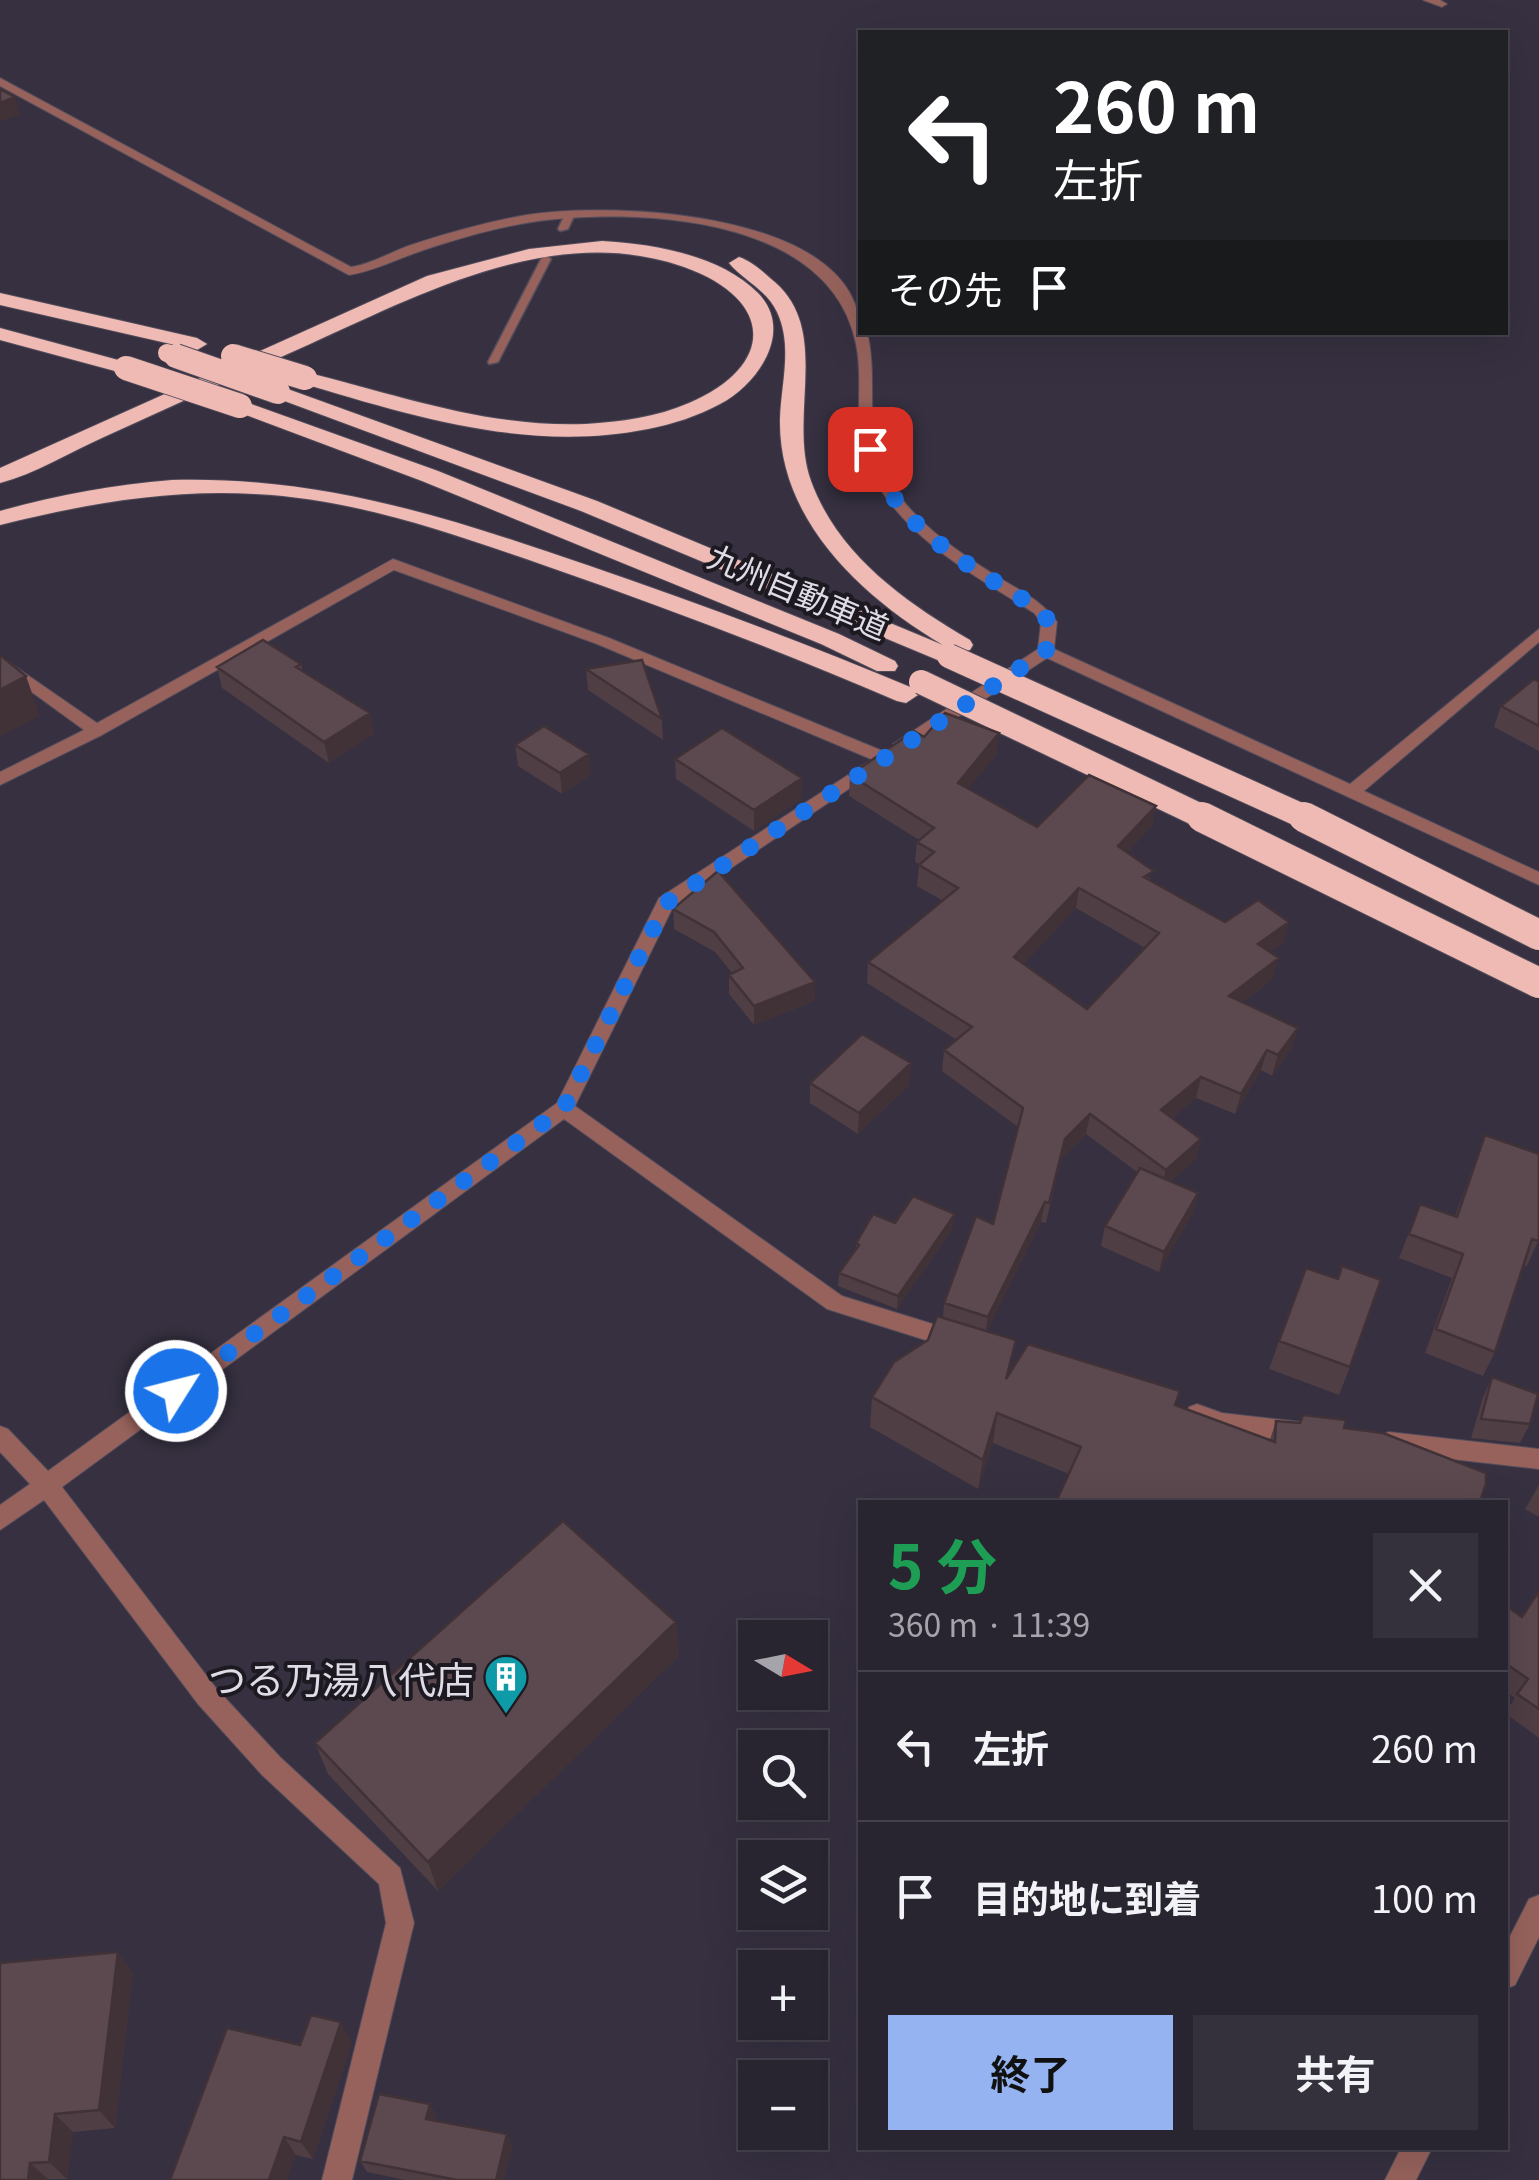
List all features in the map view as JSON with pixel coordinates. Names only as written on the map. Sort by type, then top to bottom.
[{"type":"highway","points":[[0,460],[273,333],[437,263],[494,248],[578,234],[653,239],[741,264],[775,289],[785,304],[798,352],[789,432],[799,481],[830,532],[871,580],[955,651]]},
{"type":"highway","points":[[0,302],[197,344],[305,378],[442,416],[528,429],[584,430],[629,425],[701,406],[746,374],[764,346],[753,297],[700,264],[623,248],[570,248],[504,259],[434,280],[0,476]]},
{"type":"highway","name":"九州自動車道","points":[[0,302],[278,392],[589,506],[955,651],[1328,828],[1539,935]]},
{"type":"highway","name":"九州自動車道","points":[[0,334],[126,368],[240,406],[430,476],[830,639],[913,689],[1300,864],[1539,983]]},
{"type":"highway","points":[[0,518],[78,498],[138,489],[230,486],[344,498],[520,550],[913,689]]},
{"type":"street","points":[[1428,0],[1442,4]]},
{"type":"street","points":[[0,82],[349,272],[477,228],[570,214],[669,216],[728,227],[808,260],[846,298],[858,332]]},
{"type":"street","points":[[859,335],[865,352],[863,426],[877,473],[901,507],[962,564],[1040,610],[1049,622],[1046,651]]},
{"type":"street","points":[[0,780],[96,731],[393,564],[604,641],[884,758]]},
{"type":"street","points":[[1354,790],[1539,634]]},
{"type":"street","points":[[0,1519],[564,1108],[666,903],[1046,651]]},
{"type":"street","points":[[1046,651],[1539,878]]},
{"type":"street","points":[[0,661],[96,731]]},
{"type":"street","points":[[564,1108],[834,1303],[968,1344]]},
{"type":"street","points":[[1184,1410],[1222,1422],[1318,1434]]},
{"type":"street","points":[[0,1436],[46,1484],[206,1696],[271,1766],[391,1877],[400,1923],[336,2180]]},
{"type":"street","points":[[1356,1438],[1539,1459]]},
{"type":"street","points":[[1508,1969],[1539,1909]]},
{"type":"street","points":[[1400,2180],[1416,2150]]},
{"type":"lane","points":[[563,229],[570,214]]},
{"type":"lane","points":[[493,362],[546,259]]},
{"type":"building","points":[[0,89],[15,97],[0,103]]},
{"type":"building","points":[[263,640],[301,664],[296,667],[370,713],[324,742],[217,667]]},
{"type":"building","points":[[0,655],[26,676],[0,690]]},
{"type":"building","points":[[642,660],[662,719],[586,669]]},
{"type":"building","points":[[1534,679],[1539,682],[1539,726],[1501,706]]},
{"type":"building","points":[[945,713],[999,733],[958,783],[1037,827],[1089,775],[1156,806],[1118,846],[1154,871],[1144,877],[1225,922],[1258,900],[1289,922],[1258,944],[1279,958],[1229,996],[1298,1028],[1278,1055],[1267,1050],[1241,1094],[1201,1077],[1161,1110],[1201,1139],[1166,1170],[1090,1114],[1065,1139],[1049,1203],[1045,1202],[988,1317],[944,1303],[976,1216],[993,1224],[1023,1108],[944,1050],[972,1027],[868,962],[958,888],[919,865],[934,852],[917,842],[934,828],[850,775],[914,731],[924,737]],"holes":[[[1079,888],[1159,933],[1087,1009],[1014,957]]]},
{"type":"building","points":[[544,726],[589,754],[560,773],[515,745]]},
{"type":"building","points":[[722,728],[802,778],[754,810],[675,759]]},
{"type":"building","points":[[718,871],[815,982],[754,1006],[729,975],[743,968],[714,932],[673,909]]},
{"type":"building","points":[[862,1034],[911,1063],[859,1113],[810,1083]]},
{"type":"building","points":[[1485,1135],[1539,1154],[1539,1239],[1532,1239],[1495,1352],[1436,1329],[1463,1254],[1409,1234],[1420,1204],[1457,1217]]},
{"type":"building","points":[[1140,1168],[1198,1193],[1164,1252],[1105,1226]]},
{"type":"building","points":[[913,1196],[955,1214],[898,1296],[839,1273],[859,1245],[856,1243],[873,1214],[895,1223]]},
{"type":"building","points":[[1342,1266],[1381,1280],[1350,1367],[1279,1341],[1306,1268],[1338,1279]]},
{"type":"building","points":[[937,1316],[1016,1340],[1006,1379],[1028,1344],[1180,1391],[1175,1405],[1275,1442],[1276,1421],[1300,1423],[1303,1415],[1346,1420],[1344,1428],[1383,1433],[1486,1473],[1486,1484],[1481,1500],[1057,1500],[1081,1447],[997,1413],[983,1460],[872,1397],[894,1362],[928,1340]]},
{"type":"building","points":[[1492,1377],[1538,1394],[1530,1424],[1481,1419]]},
{"type":"building","name":"つる乃湯八代店","points":[[563,1521],[676,1622],[428,1862],[315,1743]]},
{"type":"building","points":[[1539,1591],[1539,1709],[1517,1694],[1528,1679],[1508,1665],[1508,1607],[1522,1617]]},
{"type":"building","points":[[118,1952],[99,2110],[55,2114],[49,2162],[30,2163],[28,2180],[0,2180],[0,1963]]},
{"type":"building","points":[[311,2015],[341,2022],[301,2142],[284,2137],[269,2180],[170,2180],[227,2028],[300,2045]]},
{"type":"building","points":[[379,2094],[430,2104],[426,2119],[507,2134],[496,2180],[457,2180],[360,2161]]},
{"type":"place","name":"つる乃湯八代店","points":[[506,1715]]},
{"type":"route","points":[[176,1391],[564,1108],[666,903],[1046,651],[1049,622],[1040,610],[962,564],[901,507],[877,473],[870,449]]}]
